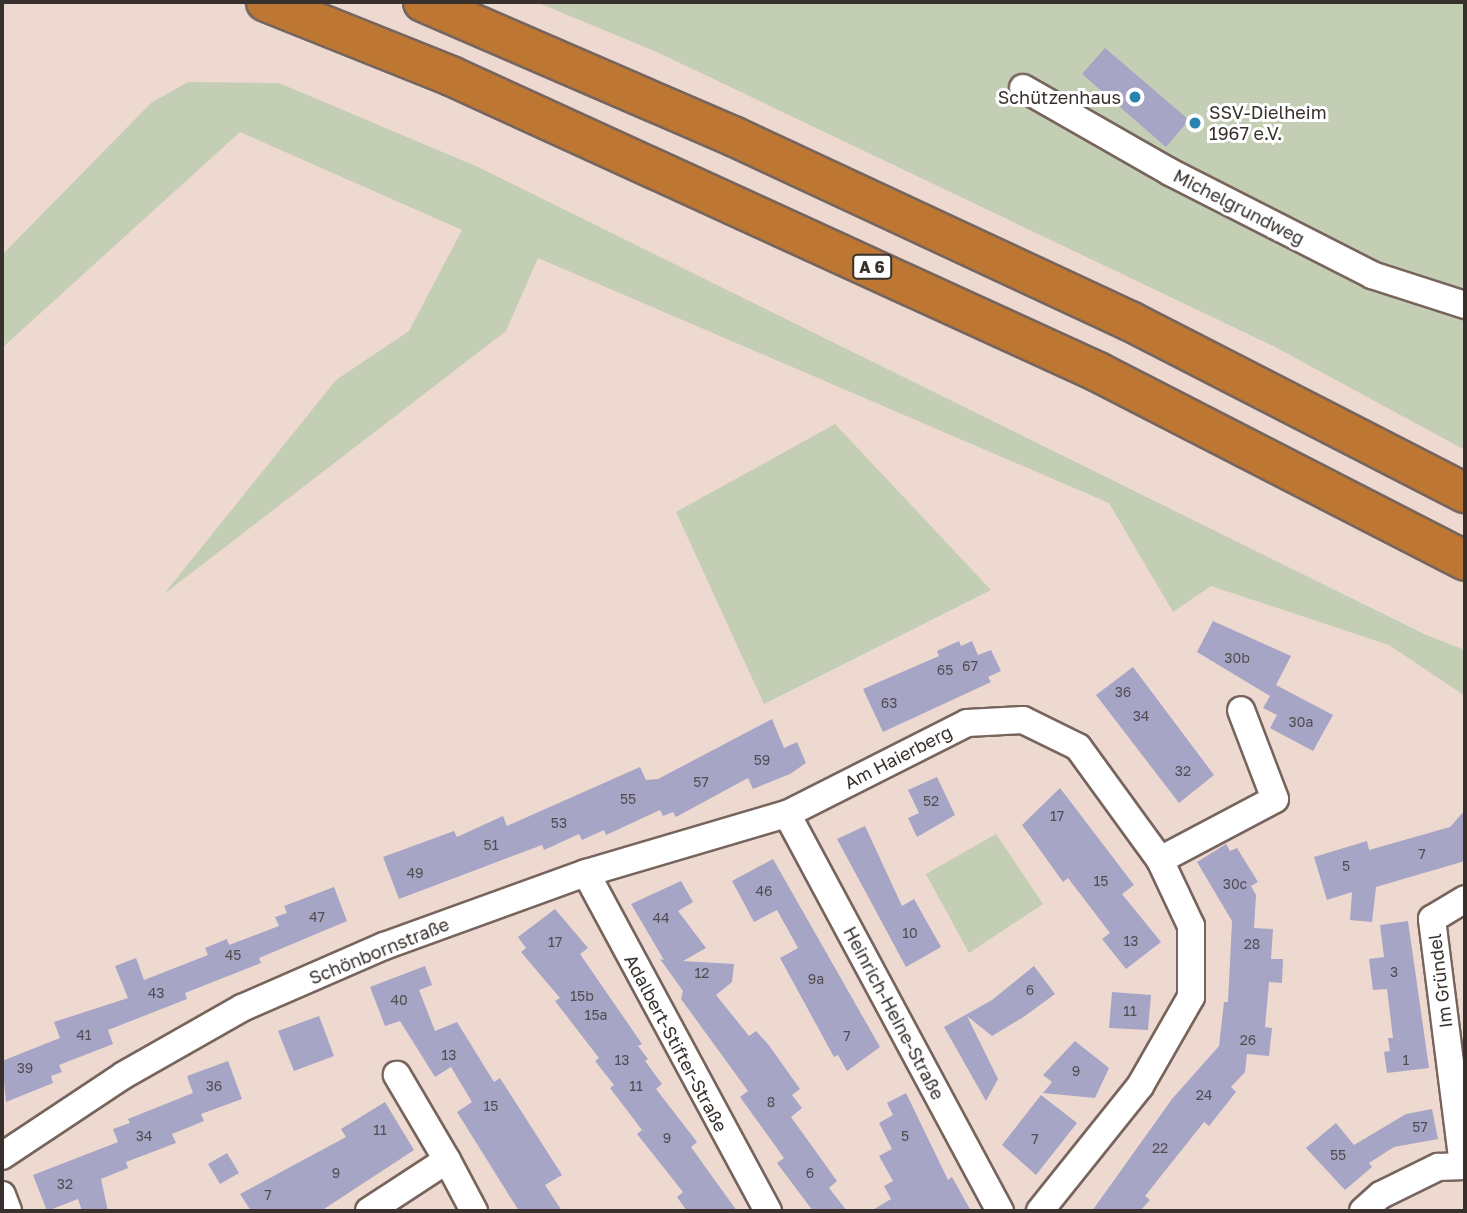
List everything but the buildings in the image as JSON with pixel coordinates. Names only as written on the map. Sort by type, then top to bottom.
[{"type":"highway","name":"A 6","points":[[266,2],[476,87],[1098,372],[1465,561]]},
{"type":"highway","points":[[423,2],[734,137],[1117,316],[1465,493]]},
{"type":"street","name":"Michelgrundweg","points":[[1023,88],[1170,172],[1371,275],[1465,304]]},
{"type":"street","points":[[1160,860],[1275,799],[1241,710]]},
{"type":"street","name":"Am Haierberg","points":[[787,814],[967,723],[1023,720],[1078,747],[1160,860],[1191,926],[1191,997],[1140,1086],[1040,1211]]},
{"type":"street","name":"Schönbornstraße","points":[[2,1156],[124,1074],[242,1008],[384,946],[586,873],[787,814]]},
{"type":"street","name":"Heinrich-Heine-Straße","points":[[787,814],[1000,1211]]},
{"type":"street","name":"Adalbert-Stifter-Straße","points":[[586,873],[768,1211]]},
{"type":"street","name":"Im Gründel","points":[[1464,1165],[1433,919],[1465,899]]},
{"type":"street","points":[[397,1075],[474,1211]]},
{"type":"street","points":[[369,1211],[447,1160]]},
{"type":"street","points":[[1363,1211],[1381,1195],[1438,1167],[1464,1165]]},
{"type":"street","points":[[2,1195],[8,1211]]},
{"type":"green space","points":[[536,2],[1465,2],[1465,450],[1275,347],[659,53]]},
{"type":"green space","points":[[188,82],[279,83],[478,167],[1424,634],[1465,650],[1465,696],[1389,645],[1211,586],[1173,612],[1109,503],[538,258],[506,331],[164,594],[336,380],[409,331],[462,230],[240,132],[2,348],[2,255],[151,103]]},
{"type":"green space","points":[[835,424],[991,590],[764,704],[676,512]]},
{"type":"green space","points":[[996,834],[1043,904],[969,953],[926,874]]},
{"type":"place","name":"Schützenhaus","points":[[1135,97]]},
{"type":"place","name":"SSV-Dielheim 1967 e.V.","points":[[1195,123]]}]
